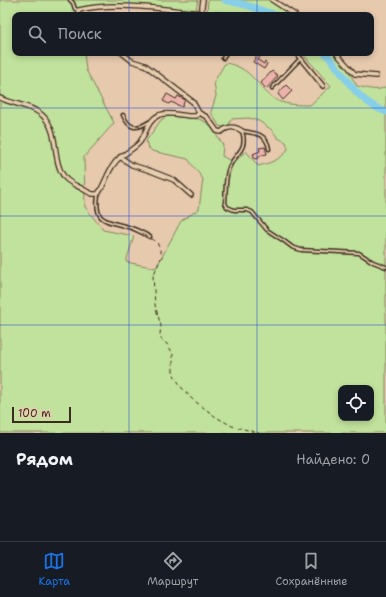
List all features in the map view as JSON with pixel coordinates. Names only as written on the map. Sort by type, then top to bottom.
[{"type":"street","points":[[201,12],[202,0]]},
{"type":"street","points":[[272,0],[290,12]]},
{"type":"street","points":[[79,10],[108,7],[138,8],[175,12]]},
{"type":"street","points":[[126,56],[145,65],[193,102],[199,114]]},
{"type":"street","points":[[298,56],[323,86]]},
{"type":"street","points":[[339,56],[355,74],[376,76]]},
{"type":"street","points":[[0,98],[29,107],[45,118],[55,138],[59,165],[66,178],[90,193],[98,194],[104,187],[109,170],[120,157],[139,144],[146,133],[150,122],[159,115],[178,114],[196,116],[199,114],[207,117],[217,131],[221,132],[230,127],[242,132]]},
{"type":"street","points":[[120,157],[132,165],[174,180],[191,195]]},
{"type":"lane","points":[[70,0],[75,9],[79,10]]},
{"type":"lane","points":[[272,88],[300,59]]},
{"type":"lane","points":[[123,115],[128,124],[136,128],[150,122]]},
{"type":"lane","points":[[269,149],[268,141],[264,137],[253,133],[242,132],[244,144],[242,149],[232,161],[228,170],[225,203],[227,207],[234,210],[247,210],[252,212],[267,230],[292,247],[301,250],[359,253],[373,262],[386,267]]},
{"type":"lane","points":[[98,194],[96,206],[100,216],[106,221],[128,226],[150,237]]},
{"type":"path","points":[[150,237],[157,242],[162,256],[153,276],[155,305],[161,326],[161,339],[173,354],[175,377],[192,399],[221,420],[232,426],[259,433]]},
{"type":"green space","points":[[0,0],[198,0],[196,10],[109,5],[80,9],[78,12],[12,12],[12,56],[84,56],[86,70],[114,123],[84,157],[85,207],[103,230],[134,236],[126,262],[156,268],[181,221],[199,209],[203,179],[188,159],[152,151],[148,147],[146,141],[161,120],[168,116],[199,119],[209,124],[223,145],[222,156],[234,163],[246,151],[258,166],[262,165],[279,158],[288,149],[286,142],[278,138],[272,130],[259,121],[249,118],[231,119],[229,125],[224,127],[219,126],[211,112],[216,96],[214,82],[225,63],[234,65],[247,72],[267,93],[276,100],[291,104],[310,105],[331,86],[305,56],[336,56],[346,67],[357,86],[368,89],[386,87],[386,433],[0,433]]},
{"type":"green space","points":[[208,0],[269,0],[287,12],[207,12]]},
{"type":"building","points":[[256,56],[260,56],[258,60],[264,64],[265,62],[267,64],[264,69],[253,62]]},
{"type":"building","points":[[272,71],[278,76],[266,89],[261,83]]},
{"type":"building","points":[[286,85],[292,91],[283,100],[278,94]]},
{"type":"building","points":[[167,94],[176,99],[178,96],[185,100],[182,107],[171,102],[169,104],[163,101]]},
{"type":"building","points":[[265,147],[267,154],[258,156],[259,158],[255,159],[253,154],[260,151],[259,148]]},
{"type":"waterway","points":[[225,0],[267,12]]},
{"type":"waterway","points":[[328,56],[358,94],[375,107],[386,112]]}]
